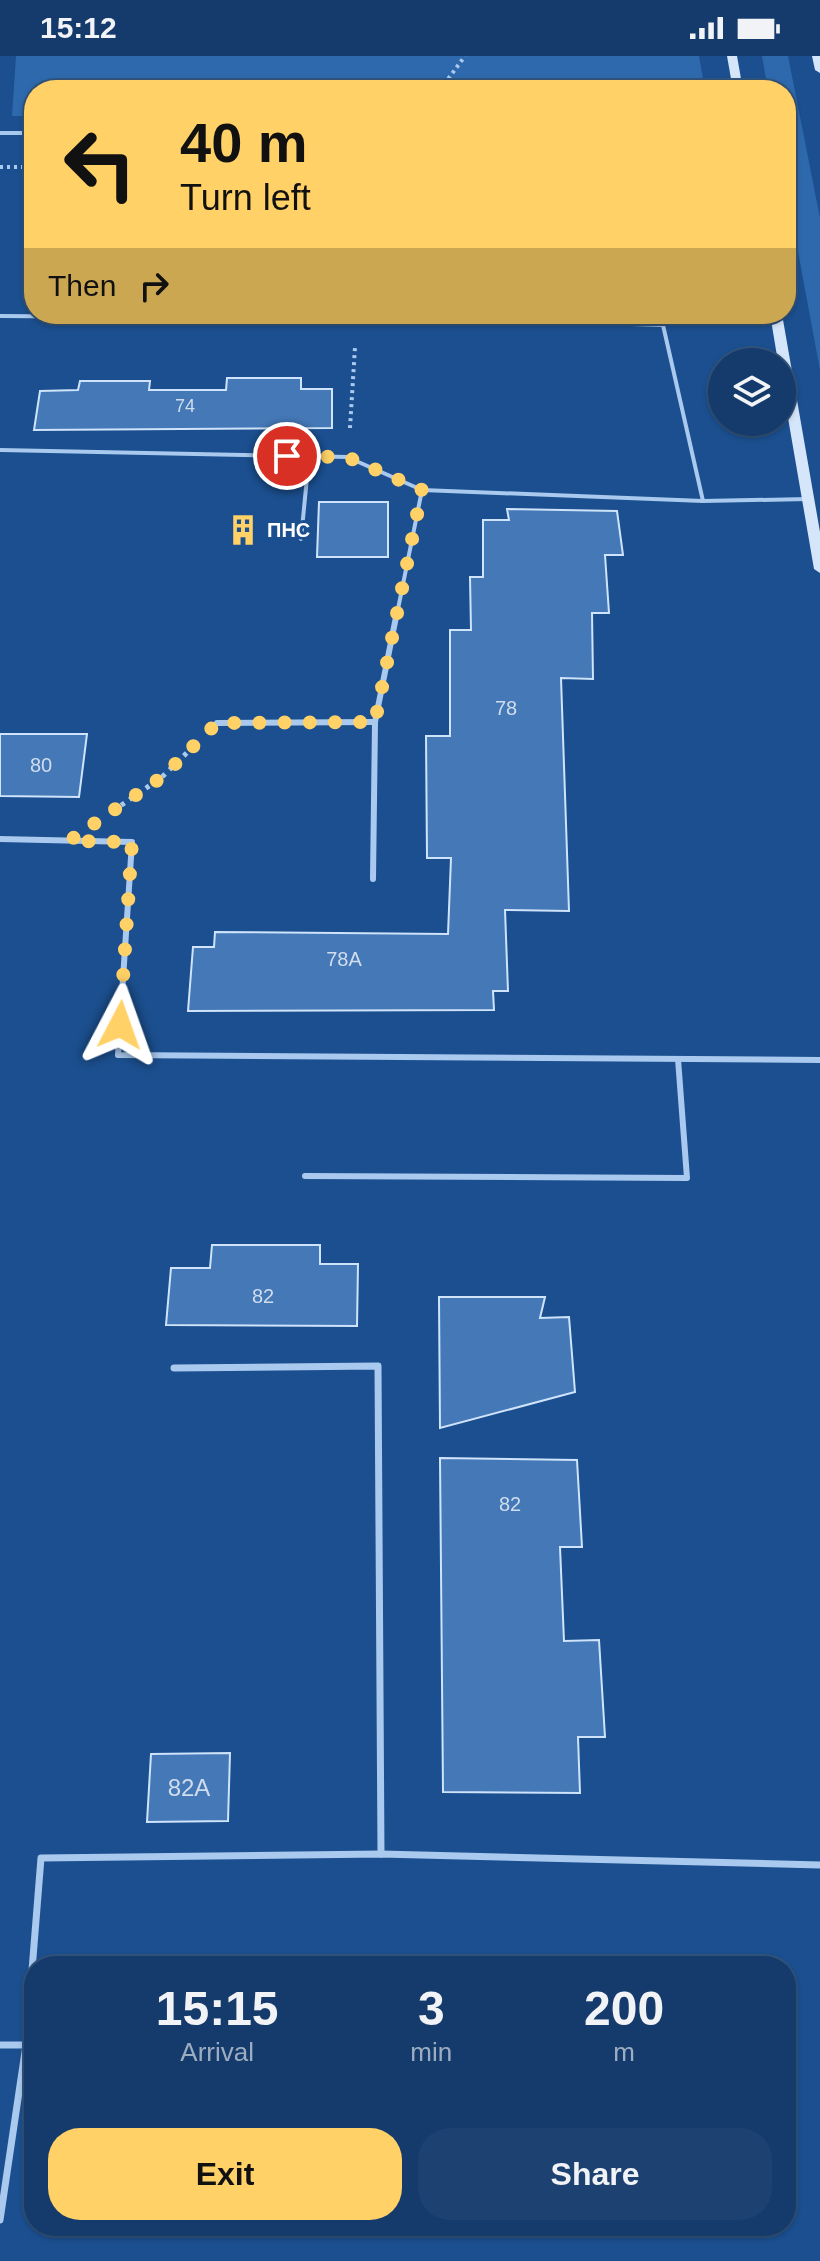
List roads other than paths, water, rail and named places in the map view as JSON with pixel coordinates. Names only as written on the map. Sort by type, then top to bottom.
[{"type":"main road","points":[[732,56],[736,80]]},
{"type":"main road","points":[[817,56],[820,70]]},
{"type":"main road","points":[[778,324],[820,569]]},
{"type":"lane","points":[[0,133],[24,133]]},
{"type":"lane","points":[[0,316],[24,316]]},
{"type":"lane","points":[[630,324],[663,325],[703,501]]},
{"type":"lane","points":[[0,450],[347,457],[422,490],[703,501],[808,499]]},
{"type":"lane","points":[[301,539],[309,457]]},
{"type":"lane","points":[[373,879],[375,722],[422,490]]},
{"type":"lane","points":[[217,723],[375,722]]},
{"type":"lane","points":[[0,839],[132,842],[118,1055],[820,1060]]},
{"type":"lane","points":[[305,1176],[687,1178],[678,1059]]},
{"type":"lane","points":[[174,1368],[378,1366],[381,1854]]},
{"type":"lane","points":[[33,1956],[41,1858],[381,1854],[820,1865]]},
{"type":"lane","points":[[0,2045],[24,2045]]},
{"type":"lane","points":[[0,2220],[24,2058]]},
{"type":"place","name":"ПНС","points":[[243,530]]}]
